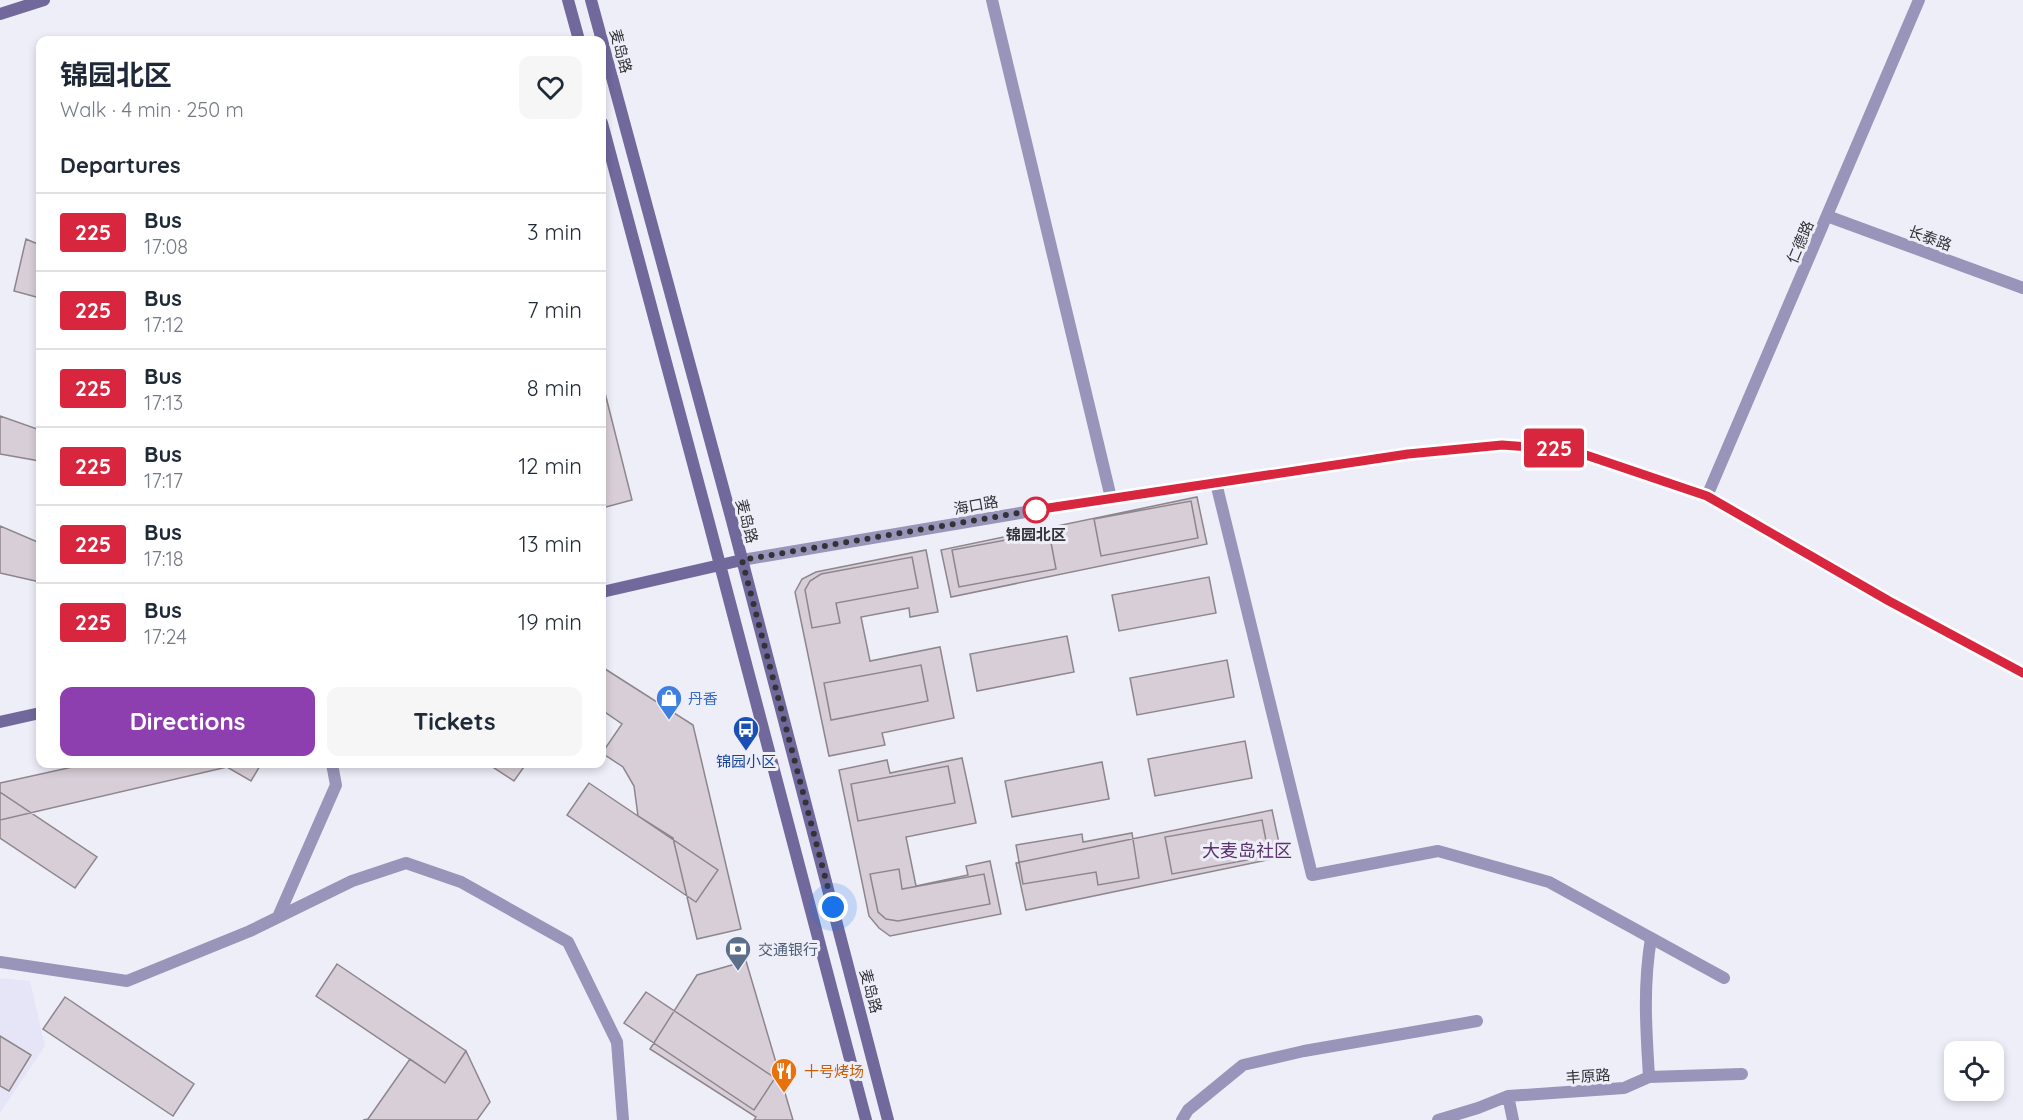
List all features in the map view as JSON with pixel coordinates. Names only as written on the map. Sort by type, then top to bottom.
[{"type":"main road","points":[[0,14],[44,0]]},
{"type":"main road","points":[[568,0],[578,36]]},
{"type":"main road","name":"麦岛路","points":[[591,0],[601,36]]},
{"type":"main road","name":"麦岛路","points":[[606,56],[742,560],[888,1120]]},
{"type":"main road","points":[[606,138],[866,1120]]},
{"type":"main road","name":"海口路","points":[[606,591],[742,560]]},
{"type":"main road","points":[[0,722],[36,714]]},
{"type":"street","points":[[992,0],[1111,498]]},
{"type":"street","name":"仁德路","points":[[1707,496],[1919,0]]},
{"type":"street","name":"长泰路","points":[[1827,216],[2023,288]]},
{"type":"street","name":"海口路","points":[[742,560],[1111,498],[1408,454],[1502,445],[1571,450],[1707,496],[1889,601],[2023,673]]},
{"type":"street","points":[[1216,483],[1312,875],[1438,851],[1549,882],[1725,978]]},
{"type":"street","points":[[278,917],[336,785],[333,768]]},
{"type":"street","points":[[0,962],[127,981],[250,931],[352,881],[406,863],[461,882],[568,942],[617,1042],[623,1120]]},
{"type":"street","points":[[1649,1077],[1645,1003],[1646,972],[1651,938]]},
{"type":"street","points":[[1182,1120],[1188,1110],[1243,1065],[1304,1051],[1478,1021]]},
{"type":"street","name":"丰原路","points":[[1438,1120],[1508,1096],[1624,1088],[1649,1077],[1742,1074]]},
{"type":"street","points":[[1508,1096],[1513,1120]]},
{"type":"shaded area","points":[[0,978],[30,981],[45,1046],[0,1113]]},
{"type":"building","points":[[26,239],[36,243],[36,297],[14,291]]},
{"type":"building","points":[[606,397],[632,500],[606,507]]},
{"type":"building","points":[[0,416],[36,429],[36,460],[0,454]]},
{"type":"building","points":[[1197,497],[1207,544],[951,597],[941,550]]},
{"type":"building","points":[[1191,501],[1198,538],[1101,556],[1094,519]]},
{"type":"building","points":[[0,526],[36,541],[36,581],[0,573]]},
{"type":"building","points":[[1049,532],[1056,569],[959,587],[952,550]]},
{"type":"building","points":[[926,550],[938,612],[910,617],[909,608],[861,617],[870,661],[940,647],[954,718],[882,733],[885,745],[829,756],[795,592],[802,579],[816,572]]},
{"type":"building","points":[[912,557],[918,588],[836,603],[840,623],[812,628],[805,590],[810,581],[821,574]]},
{"type":"building","points":[[1209,577],[1216,613],[1119,631],[1112,595]]},
{"type":"building","points":[[1067,636],[1074,672],[977,691],[970,654]]},
{"type":"building","points":[[1227,660],[1234,697],[1137,715],[1130,678]]},
{"type":"building","points":[[921,665],[928,701],[831,720],[824,683]]},
{"type":"building","points":[[606,670],[693,725],[741,929],[697,939],[673,838],[638,816],[634,786],[623,767],[606,756],[606,747],[622,724],[606,713]]},
{"type":"building","points":[[1245,741],[1252,778],[1155,796],[1148,759]]},
{"type":"building","points":[[962,758],[976,823],[906,837],[916,886],[968,875],[966,866],[990,861],[1001,914],[890,936],[869,916],[839,770],[887,760],[890,773]]},
{"type":"building","points":[[1102,762],[1109,799],[1012,817],[1005,781]]},
{"type":"building","points":[[948,766],[955,803],[858,821],[851,784]]},
{"type":"building","points":[[68,768],[223,768],[0,820],[0,783]]},
{"type":"building","points":[[229,768],[259,768],[251,781]]},
{"type":"building","points":[[494,768],[523,768],[514,781]]},
{"type":"building","points":[[589,783],[718,870],[696,902],[567,815]]},
{"type":"building","points":[[0,792],[97,857],[75,888],[0,838]]},
{"type":"building","points":[[1272,810],[1282,857],[1026,910],[1016,863]]},
{"type":"building","points":[[1262,820],[1269,856],[1172,874],[1165,837]]},
{"type":"building","points":[[1132,833],[1139,878],[1098,885],[1096,872],[1023,884],[1016,845],[1082,834],[1083,842]]},
{"type":"building","points":[[899,869],[902,889],[984,874],[990,904],[898,921],[886,919],[878,912],[870,874]]},
{"type":"building","points":[[746,961],[793,1120],[754,1120],[756,1117],[650,1049],[697,975]]},
{"type":"building","points":[[337,964],[466,1051],[445,1083],[316,996]]},
{"type":"building","points":[[646,992],[775,1078],[754,1110],[624,1023]]},
{"type":"building","points":[[65,997],[194,1084],[173,1116],[43,1029]]},
{"type":"building","points":[[0,1036],[31,1055],[9,1091],[0,1086]]},
{"type":"building","points":[[466,1051],[490,1102],[477,1120],[363,1120],[368,1119],[410,1059],[445,1083]]},
{"type":"bus line","name":"225","points":[[1035,510],[1408,454],[1502,445],[1571,450],[1707,496],[1889,601],[2023,673]]},
{"type":"place","name":"锦园北区","points":[[1036,510]]},
{"type":"place","name":"丹香","points":[[669,721]]},
{"type":"place","name":"锦园小区","points":[[746,752]]},
{"type":"place","name":"交通银行","points":[[738,972]]},
{"type":"place","name":"十号烤场","points":[[784,1094]]},
{"type":"district","name":"大麦岛社区","points":[[1247,850]]},
{"type":"route","points":[[833,907],[742,560],[1036,510]]}]
